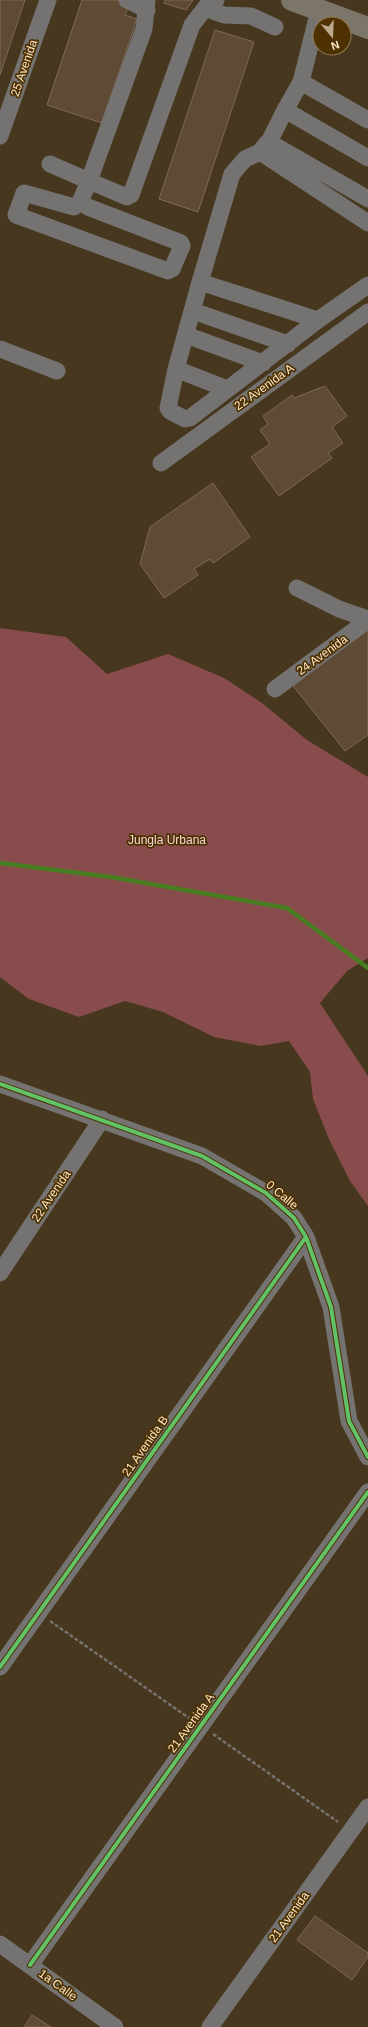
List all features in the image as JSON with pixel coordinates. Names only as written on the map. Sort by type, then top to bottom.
[{"type":"highway","points":[[292,0],[368,28]]},
{"type":"street","name":"25 Avenida","points":[[0,136],[48,0]]},
{"type":"street","points":[[88,207],[181,243],[182,246],[172,270],[168,271],[16,213],[24,192],[74,207],[77,206],[89,181],[144,29],[147,5],[127,0]]},
{"type":"street","points":[[50,164],[122,196],[127,197],[131,195],[192,25],[210,4],[224,15],[251,16],[275,27]]},
{"type":"street","points":[[319,10],[301,82],[264,147],[245,159],[232,174],[176,369],[168,408],[170,411],[185,419],[190,418],[318,320],[368,285]]},
{"type":"street","points":[[301,82],[368,120]]},
{"type":"street","points":[[285,110],[368,158]]},
{"type":"street","points":[[264,147],[368,199]]},
{"type":"street","points":[[264,147],[368,223]]},
{"type":"street","points":[[200,282],[318,320]]},
{"type":"street","points":[[193,311],[288,344]]},
{"type":"street","name":"22 Avenida A","points":[[161,463],[368,312]]},
{"type":"street","points":[[186,335],[263,363]]},
{"type":"street","points":[[0,349],[57,370]]},
{"type":"street","points":[[176,369],[227,389]]},
{"type":"street","points":[[297,588],[338,610],[368,619]]},
{"type":"street","name":"24 Avenida","points":[[275,689],[368,619]]},
{"type":"street","name":"0 Calle","points":[[0,1084],[102,1119],[202,1156],[266,1192],[294,1218],[306,1237],[330,1307],[349,1421],[368,1458]]},
{"type":"street","name":"22 Avenida","points":[[0,1273],[102,1119]]},
{"type":"street","name":"21 Avenida B","points":[[0,1667],[306,1237]]},
{"type":"street","name":"21 Avenida A","points":[[30,1965],[368,1492]]},
{"type":"street","name":"21 Avenida","points":[[210,2027],[368,1807]]},
{"type":"street","name":"1a Calle","points":[[0,1944],[30,1965],[105,2024]]},
{"type":"green space","name":"Jungla Urbana","points":[[0,628],[66,637],[107,674],[168,654],[224,678],[262,703],[307,740],[368,777],[368,958],[347,971],[320,1003],[368,1076],[368,1206],[350,1181],[329,1139],[313,1099],[310,1072],[289,1041],[261,1046],[214,1037],[163,1012],[125,1001],[79,1017],[29,999],[0,977]]},
{"type":"building","points":[[0,0],[25,0],[0,75]]},
{"type":"building","points":[[82,0],[121,0],[130,3],[125,15],[137,19],[102,123],[47,105]]},
{"type":"building","points":[[165,0],[193,0],[186,10],[164,3]]},
{"type":"building","points":[[215,30],[254,42],[198,212],[159,199]]},
{"type":"building","points":[[325,386],[347,416],[332,427],[343,443],[328,453],[332,458],[279,496],[251,457],[270,444],[260,430],[268,424],[263,416],[292,395],[294,398]]},
{"type":"building","points":[[213,483],[250,537],[213,563],[210,559],[194,569],[198,575],[164,598],[140,564],[150,527]]},
{"type":"building","points":[[368,624],[368,735],[345,751],[290,682]]},
{"type":"building","points":[[315,1916],[368,1953],[368,1957],[352,1980],[297,1940]]},
{"type":"building","points":[[32,2015],[51,2027],[24,2027]]},
{"type":"waterway","points":[[0,863],[111,877],[287,908],[368,968]]},
{"type":"cycle path","points":[[0,1084],[202,1156],[266,1193],[294,1218],[306,1237],[331,1307],[349,1421],[368,1457]]},
{"type":"cycle path","points":[[0,1667],[306,1237]]},
{"type":"cycle path","points":[[30,1965],[368,1492]]}]
